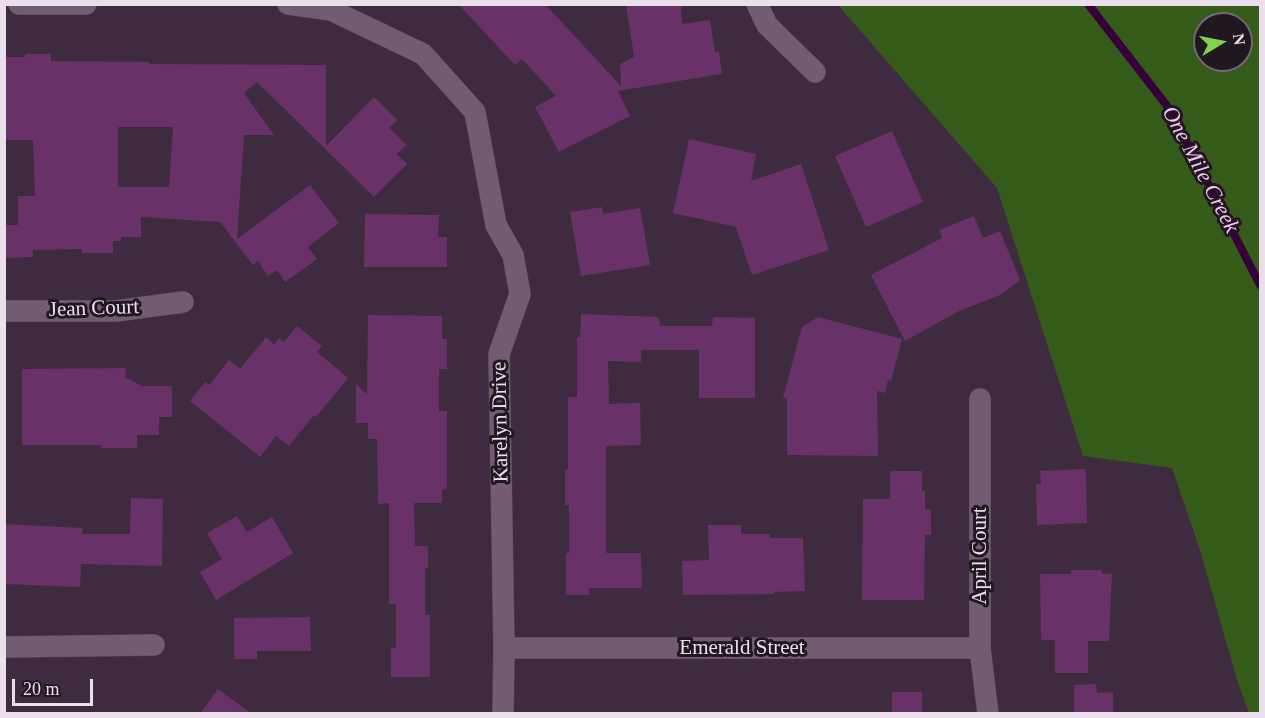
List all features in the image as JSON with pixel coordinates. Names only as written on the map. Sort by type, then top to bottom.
[{"type":"street","points":[[19,4],[86,4]]},
{"type":"street","name":"Karelyn Drive","points":[[288,4],[331,10],[423,54],[475,112],[496,225],[513,255],[520,294],[499,354],[503,714]]},
{"type":"street","points":[[757,4],[767,25],[815,72]]},
{"type":"street","name":"Jean Court","points":[[4,311],[116,311],[183,302]]},
{"type":"street","name":"April Court","points":[[980,399],[980,648],[988,714]]},
{"type":"street","points":[[4,647],[154,645]]},
{"type":"street","name":"Emerald Street","points":[[504,648],[980,648]]},
{"type":"green space","points":[[838,5],[1260,5],[1260,713],[1249,713],[1236,677],[1201,553],[1172,468],[1083,456],[997,188]]},
{"type":"building","points":[[458,4],[545,4],[621,86],[620,64],[634,57],[626,4],[681,4],[682,24],[710,20],[715,52],[719,52],[722,74],[618,91],[630,116],[559,152],[535,107],[556,96],[522,59],[515,65]]},
{"type":"building","points":[[25,54],[51,54],[51,61],[149,62],[149,64],[326,65],[326,146],[374,97],[397,120],[389,128],[407,145],[397,154],[407,164],[374,197],[257,82],[244,93],[274,135],[244,135],[237,239],[310,185],[339,223],[308,247],[317,259],[285,282],[277,270],[268,276],[258,261],[253,265],[220,222],[141,217],[141,237],[121,237],[121,241],[113,241],[113,253],[82,253],[82,249],[33,250],[33,257],[4,258],[4,225],[18,225],[18,196],[35,196],[33,140],[5,140],[4,57],[25,57]],"holes":[[[118,127],[173,127],[169,187],[118,187]]]},
{"type":"building","points":[[892,131],[923,202],[866,227],[835,156]]},
{"type":"building","points":[[689,139],[756,154],[751,181],[801,164],[829,250],[752,275],[736,227],[673,213]]},
{"type":"building","points":[[602,207],[603,214],[640,208],[650,265],[581,276],[570,212]]},
{"type":"building","points":[[365,214],[439,215],[438,237],[447,237],[447,267],[364,267]]},
{"type":"building","points":[[974,216],[983,238],[1000,231],[1020,280],[1000,295],[959,311],[905,341],[871,275],[942,238],[939,230]]},
{"type":"building","points":[[581,314],[659,317],[660,326],[712,326],[713,317],[755,318],[755,398],[699,398],[699,350],[641,350],[641,362],[608,361],[609,404],[640,403],[641,445],[606,446],[606,553],[641,553],[642,588],[589,588],[589,595],[566,595],[566,553],[569,553],[569,505],[565,505],[565,469],[568,469],[568,397],[577,397],[577,337],[580,337]]},
{"type":"building","points":[[368,315],[442,316],[442,339],[447,339],[447,369],[439,369],[439,411],[447,411],[447,489],[442,490],[442,503],[414,503],[415,546],[428,546],[428,568],[425,568],[425,615],[430,615],[430,677],[391,677],[391,648],[396,648],[396,604],[389,604],[389,503],[378,504],[377,439],[368,439],[368,423],[356,423],[356,384],[367,394]]},
{"type":"building","points":[[818,317],[902,339],[891,381],[888,380],[885,393],[877,391],[878,456],[787,455],[787,398],[783,398],[802,327]]},
{"type":"building","points":[[297,326],[322,346],[317,352],[348,378],[289,446],[276,436],[260,457],[190,401],[205,382],[209,385],[229,360],[240,369],[266,337],[274,344],[279,338],[284,342]]},
{"type":"building","points":[[126,368],[125,377],[142,386],[172,386],[172,417],[159,417],[159,435],[137,435],[137,448],[101,448],[101,445],[22,445],[22,369]]},
{"type":"building","points":[[1086,469],[1087,523],[1037,525],[1036,484],[1041,484],[1040,471]]},
{"type":"building","points":[[890,471],[922,471],[925,509],[931,509],[931,535],[925,535],[924,600],[862,600],[863,499],[890,499]]},
{"type":"building","points":[[131,498],[163,499],[162,566],[81,564],[80,587],[4,584],[4,524],[83,528],[82,534],[130,534]]},
{"type":"building","points":[[237,516],[247,532],[272,517],[293,553],[216,600],[200,572],[222,559],[207,533]]},
{"type":"building","points":[[708,525],[741,525],[741,534],[770,534],[770,538],[803,538],[805,591],[774,592],[774,594],[683,595],[682,561],[709,560]]},
{"type":"building","points":[[1071,570],[1102,570],[1102,573],[1112,574],[1109,641],[1088,641],[1088,673],[1055,673],[1055,640],[1041,640],[1040,574],[1071,574]]},
{"type":"building","points":[[310,617],[311,651],[257,651],[257,659],[234,659],[234,618]]},
{"type":"building","points":[[1096,684],[1097,693],[1113,692],[1113,714],[1074,714],[1074,685]]},
{"type":"building","points":[[218,689],[252,714],[200,714]]},
{"type":"building","points":[[892,692],[922,692],[922,714],[892,714]]},
{"type":"waterway","name":"One Mile Creek","points":[[1088,4],[1171,111],[1260,285]]}]
